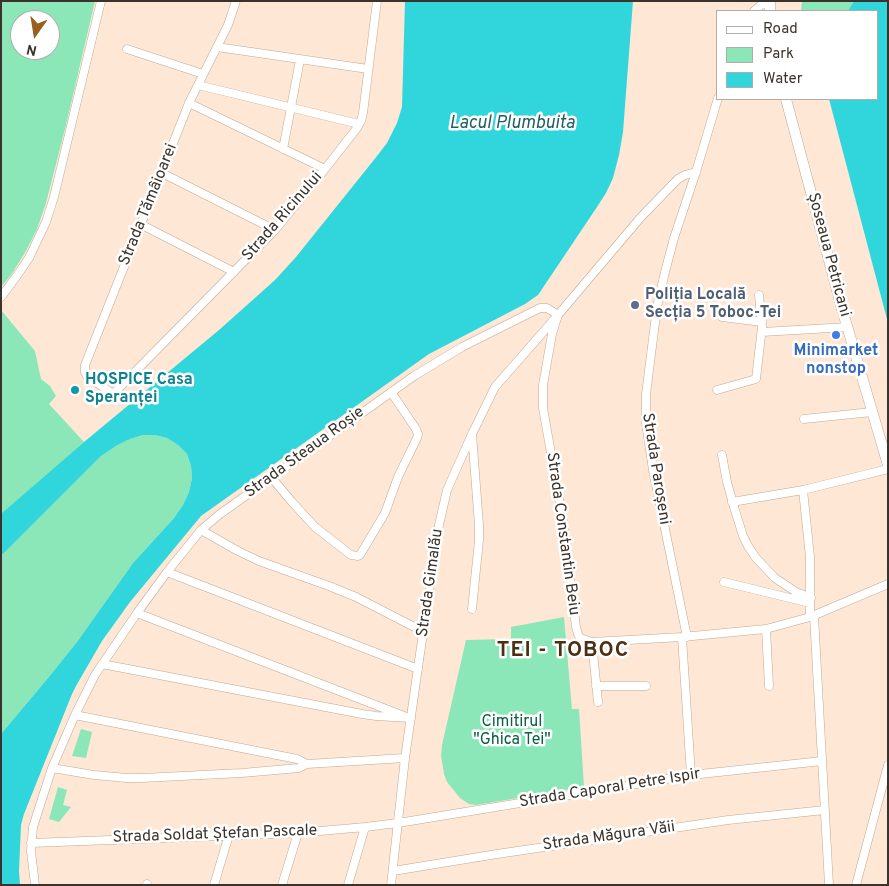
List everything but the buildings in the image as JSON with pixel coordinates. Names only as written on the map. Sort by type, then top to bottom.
[{"type":"main road","name":"Șoseaua Petricani","points":[[786,100],[888,467]]},
{"type":"street","points":[[1,297],[29,258],[46,222],[54,197],[101,1]]},
{"type":"street","name":"Strada Tămâioarei","points":[[116,396],[87,376],[84,368],[189,104],[228,25],[236,1]]},
{"type":"street","name":"Strada Ricinului","points":[[116,396],[275,230],[360,124],[377,1]]},
{"type":"street","points":[[755,10],[761,5],[770,5]]},
{"type":"street","points":[[217,46],[368,69]]},
{"type":"street","points":[[127,49],[203,74]]},
{"type":"street","points":[[283,149],[300,60]]},
{"type":"street","points":[[198,85],[360,124]]},
{"type":"street","name":"Strada Paroșeni","points":[[691,775],[685,637],[653,470],[646,423],[646,394],[660,290],[674,238],[717,100]]},
{"type":"street","points":[[189,104],[325,170]]},
{"type":"street","name":"Strada Constantin Beiu","points":[[592,642],[580,638],[576,627],[563,521],[544,408],[543,385],[548,350],[558,315],[641,217],[678,179],[685,174],[696,172]]},
{"type":"street","points":[[162,173],[275,230]]},
{"type":"street","points":[[142,224],[234,272]]},
{"type":"street","points":[[717,390],[756,379],[762,332],[759,295]]},
{"type":"street","name":"Strada Steaua Roșie","points":[[35,885],[31,861],[33,827],[52,768],[75,715],[102,664],[136,613],[201,530],[220,514],[391,392],[448,355],[540,308],[547,308],[558,315]]},
{"type":"street","name":"Strada Gimalău","points":[[391,885],[418,669],[439,524],[449,484],[495,387],[558,315]]},
{"type":"street","points":[[722,317],[762,322]]},
{"type":"street","points":[[762,332],[848,327]]},
{"type":"street","points":[[531,344],[548,350]]},
{"type":"street","points":[[272,478],[304,515],[322,532],[351,556],[360,555],[385,513],[398,477],[418,434],[391,392]]},
{"type":"street","points":[[804,419],[872,412]]},
{"type":"street","points":[[472,434],[479,525],[478,558],[472,609]]},
{"type":"street","points":[[722,454],[732,502],[743,536],[756,558],[775,578],[810,600]]},
{"type":"street","points":[[732,502],[803,490],[888,467]]},
{"type":"street","points":[[803,490],[810,557],[810,600],[829,885]]},
{"type":"street","points":[[201,530],[238,552],[356,596],[424,632]]},
{"type":"street","points":[[167,572],[418,669]]},
{"type":"street","points":[[724,582],[810,600]]},
{"type":"street","points":[[598,702],[592,642],[685,637],[766,629],[812,616],[888,584]]},
{"type":"street","points":[[136,613],[411,718]]},
{"type":"street","points":[[766,629],[769,686]]},
{"type":"street","points":[[102,664],[362,714],[411,718]]},
{"type":"street","points":[[596,686],[646,686]]},
{"type":"street","points":[[75,715],[297,758],[307,764]]},
{"type":"street","points":[[52,768],[110,776],[142,778],[288,769],[299,768],[307,764],[406,758]]},
{"type":"street","name":"Strada Caporal Petre Ispir","points":[[398,823],[691,775],[822,761]]},
{"type":"street","points":[[855,885],[888,764]]},
{"type":"street","name":"Strada Măgura Văii","points":[[393,871],[506,852],[728,820],[825,810]]},
{"type":"street","name":"Strada Soldat Ștefan Pascale","points":[[31,842],[298,833],[398,823]]},
{"type":"street","points":[[348,885],[366,827]]},
{"type":"street","points":[[282,885],[298,833]]},
{"type":"street","points":[[214,885],[229,835]]},
{"type":"green space","points":[[1,1],[95,1],[46,203],[37,229],[11,275],[1,287]]},
{"type":"green space","points":[[802,1],[854,1],[849,10],[801,10]]},
{"type":"green space","points":[[1,310],[35,351],[41,379],[50,386],[56,396],[49,404],[84,442],[1,515]]},
{"type":"green space","points":[[143,435],[167,438],[187,454],[192,478],[189,492],[183,505],[174,518],[133,563],[77,642],[1,734],[1,556],[101,456],[130,439]]},
{"type":"green space","name":"Cimitirul \"Ghica Tei\"","points":[[564,617],[572,709],[579,709],[584,787],[476,805],[469,804],[460,798],[447,782],[441,756],[466,640],[511,639],[511,627]]},
{"type":"green space","points":[[81,729],[92,732],[86,758],[72,756]]},
{"type":"green space","points":[[58,787],[67,790],[63,805],[71,807],[59,822],[49,819]]},
{"type":"water","name":"Lacul Plumbuita","points":[[405,1],[633,1],[623,132],[613,178],[606,193],[538,295],[525,304],[429,354],[201,516],[130,602],[102,641],[76,686],[24,814],[21,825],[20,885],[1,885],[1,734],[77,642],[133,563],[174,518],[189,492],[192,478],[191,466],[187,454],[167,438],[143,435],[130,439],[101,456],[1,556],[1,514],[219,330],[275,280],[296,257],[377,156],[387,143],[397,123],[402,107]]},
{"type":"water","points":[[854,1],[888,1],[888,323],[829,100],[879,100],[879,10],[849,10]]},
{"type":"place","name":"Poliția Locală Secția 5 Toboc-Tei","points":[[635,305]]},
{"type":"place","name":"Minimarket nonstop","points":[[836,335]]},
{"type":"place","name":"HOSPICE Casa Speranței","points":[[75,390]]},
{"type":"district","name":"TEI - TOBOC","points":[[563,652]]}]
